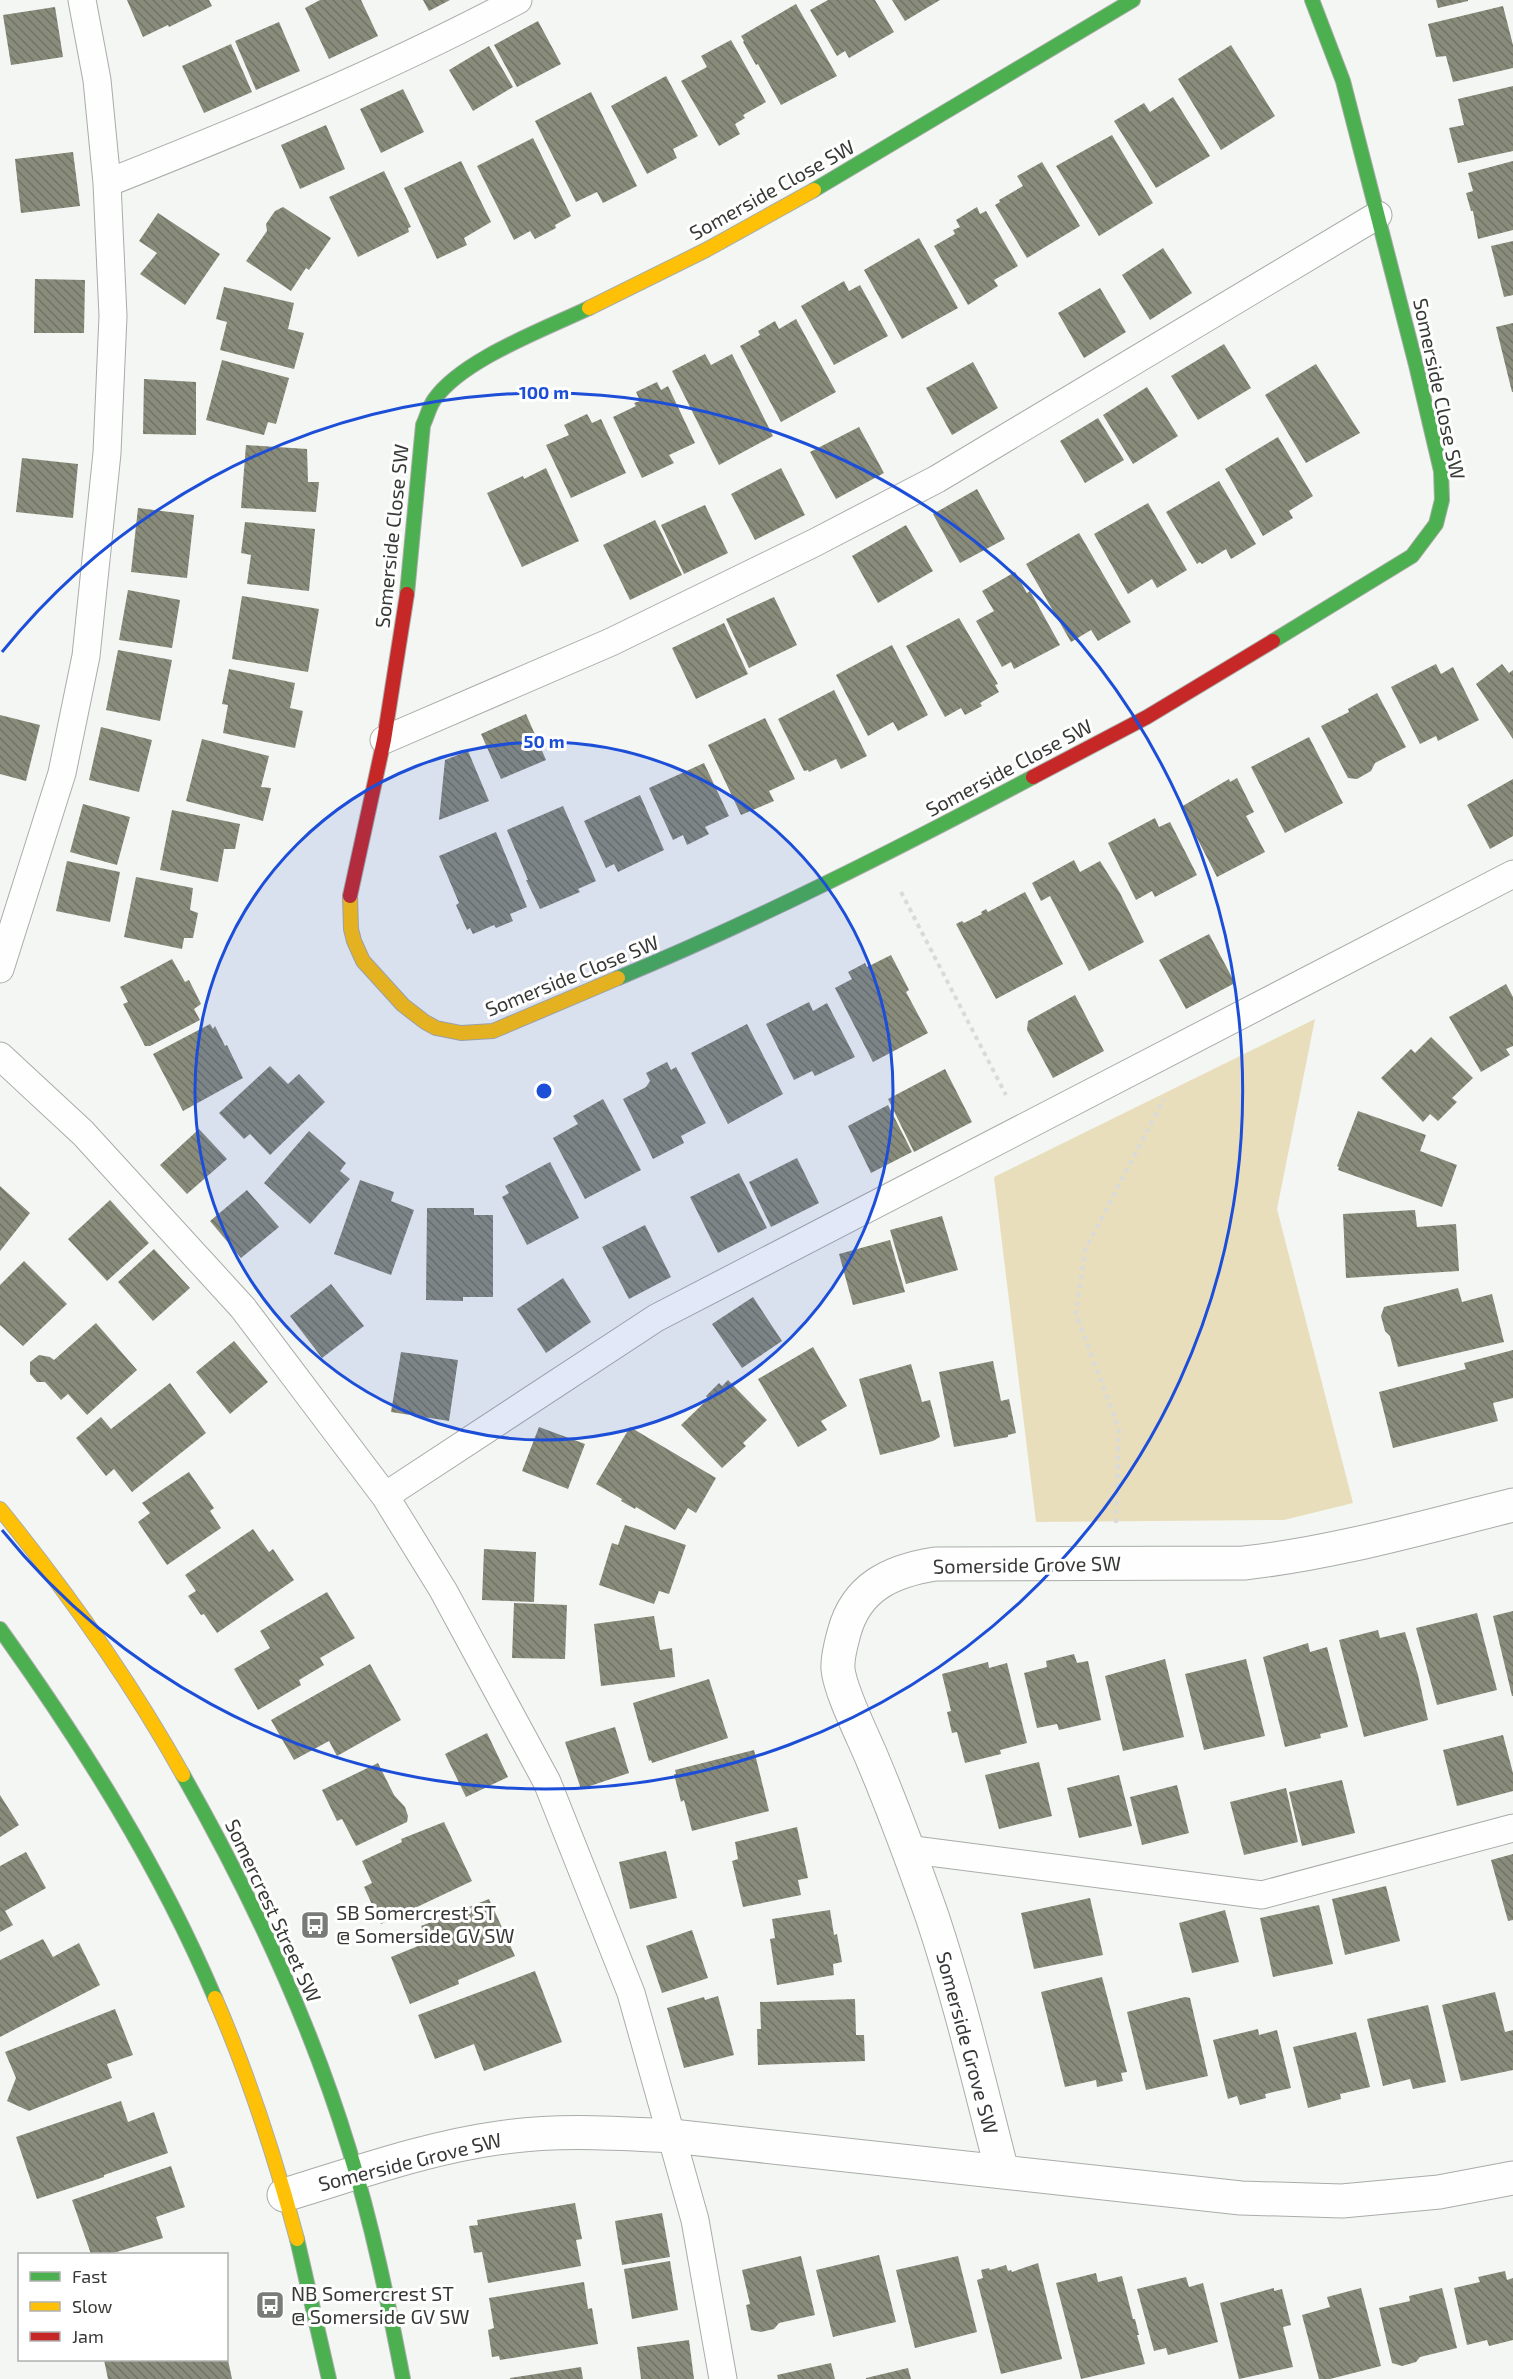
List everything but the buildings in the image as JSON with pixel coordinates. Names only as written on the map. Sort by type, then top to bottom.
[{"type":"street","name":"Somerside Close SW","points":[[1133,0],[932,121],[771,214],[704,250],[473,364],[452,380],[434,400],[423,425],[409,580],[384,740],[349,899],[349,923],[353,940],[365,966],[411,1014],[432,1027],[451,1032],[470,1034],[493,1031],[683,951],[884,856],[1147,717],[1412,556],[1436,524],[1442,500],[1441,471],[1343,81],[1312,0]]},
{"type":"street","name":"Somerside Grove SW","points":[[1002,2171],[968,2038],[942,1950],[883,1784],[844,1692],[838,1669],[841,1643],[848,1619],[860,1597],[880,1582],[908,1569],[935,1564],[1244,1563],[1290,1558],[1340,1548],[1513,1505]]},
{"type":"street","name":"Somercrest Street SW","points":[[0,1509],[60,1583],[132,1688],[213,1825],[278,1959],[324,2074],[356,2174],[390,2308],[403,2379]]},
{"type":"street","points":[[0,1629],[47,1694],[93,1765],[179,1919],[213,1996],[254,2098],[284,2195],[318,2319],[329,2379]]},
{"type":"street","name":"Somerside Grove SW","points":[[284,2195],[434,2152],[498,2138],[588,2131],[672,2136],[1241,2198],[1342,2201],[1439,2192],[1513,2178]]},
{"type":"lane","points":[[0,969],[62,773],[86,656],[107,453],[113,316],[107,183],[97,80],[82,0]]},
{"type":"lane","points":[[107,183],[236,132],[464,29],[518,0]]},
{"type":"lane","points":[[384,740],[611,642],[814,543],[937,479],[1378,215]]},
{"type":"lane","points":[[385,1496],[656,1318],[1513,874]]},
{"type":"lane","points":[[0,1056],[83,1133],[243,1308],[385,1496],[443,1590],[547,1782],[631,1993],[695,2220],[723,2379]]},
{"type":"lane","points":[[906,1849],[1262,1895],[1513,1828]]},
{"type":"path","points":[[884,856],[1023,1128]]},
{"type":"path","points":[[1116,1563],[1119,1429],[1076,1314],[1085,1250],[1174,1079],[1162,1056]]},
{"type":"shaded area","points":[[1315,1019],[1277,1209],[1353,1503],[1284,1520],[1036,1522],[994,1177]]},
{"type":"traffic: fast","points":[[814,190],[1133,0]]},
{"type":"traffic: fast","points":[[1273,641],[1412,556],[1436,524],[1442,500],[1441,471],[1416,365],[1343,81],[1312,0]]},
{"type":"traffic: fast","points":[[407,594],[423,425],[434,400],[447,385],[483,359],[589,308]]},
{"type":"traffic: fast","points":[[618,978],[724,932],[828,882],[1033,777]]},
{"type":"traffic: fast","points":[[0,1629],[61,1717],[118,1808],[169,1901],[215,1998]]},
{"type":"traffic: fast","points":[[183,1775],[232,1865],[276,1957],[316,2052],[349,2149],[365,2206],[403,2379]]},
{"type":"traffic: fast","points":[[297,2239],[329,2379]]},
{"type":"traffic: slow","points":[[589,308],[706,250],[814,190]]},
{"type":"traffic: slow","points":[[350,896],[351,929],[363,961],[403,1005],[436,1028],[461,1033],[493,1031],[618,978]]},
{"type":"traffic: slow","points":[[0,1509],[50,1573],[120,1671],[183,1775]]},
{"type":"traffic: slow","points":[[215,1998],[260,2117],[297,2239]]},
{"type":"traffic: jam","points":[[350,896],[384,740],[407,594]]},
{"type":"traffic: jam","points":[[1033,777],[1147,717],[1273,641]]},
{"type":"place","name":"SB Somercrest ST @ Somerside GV SW","points":[[315,1925]]},
{"type":"place","name":"NB Somercrest ST @ Somerside GV SW","points":[[270,2305]]}]
